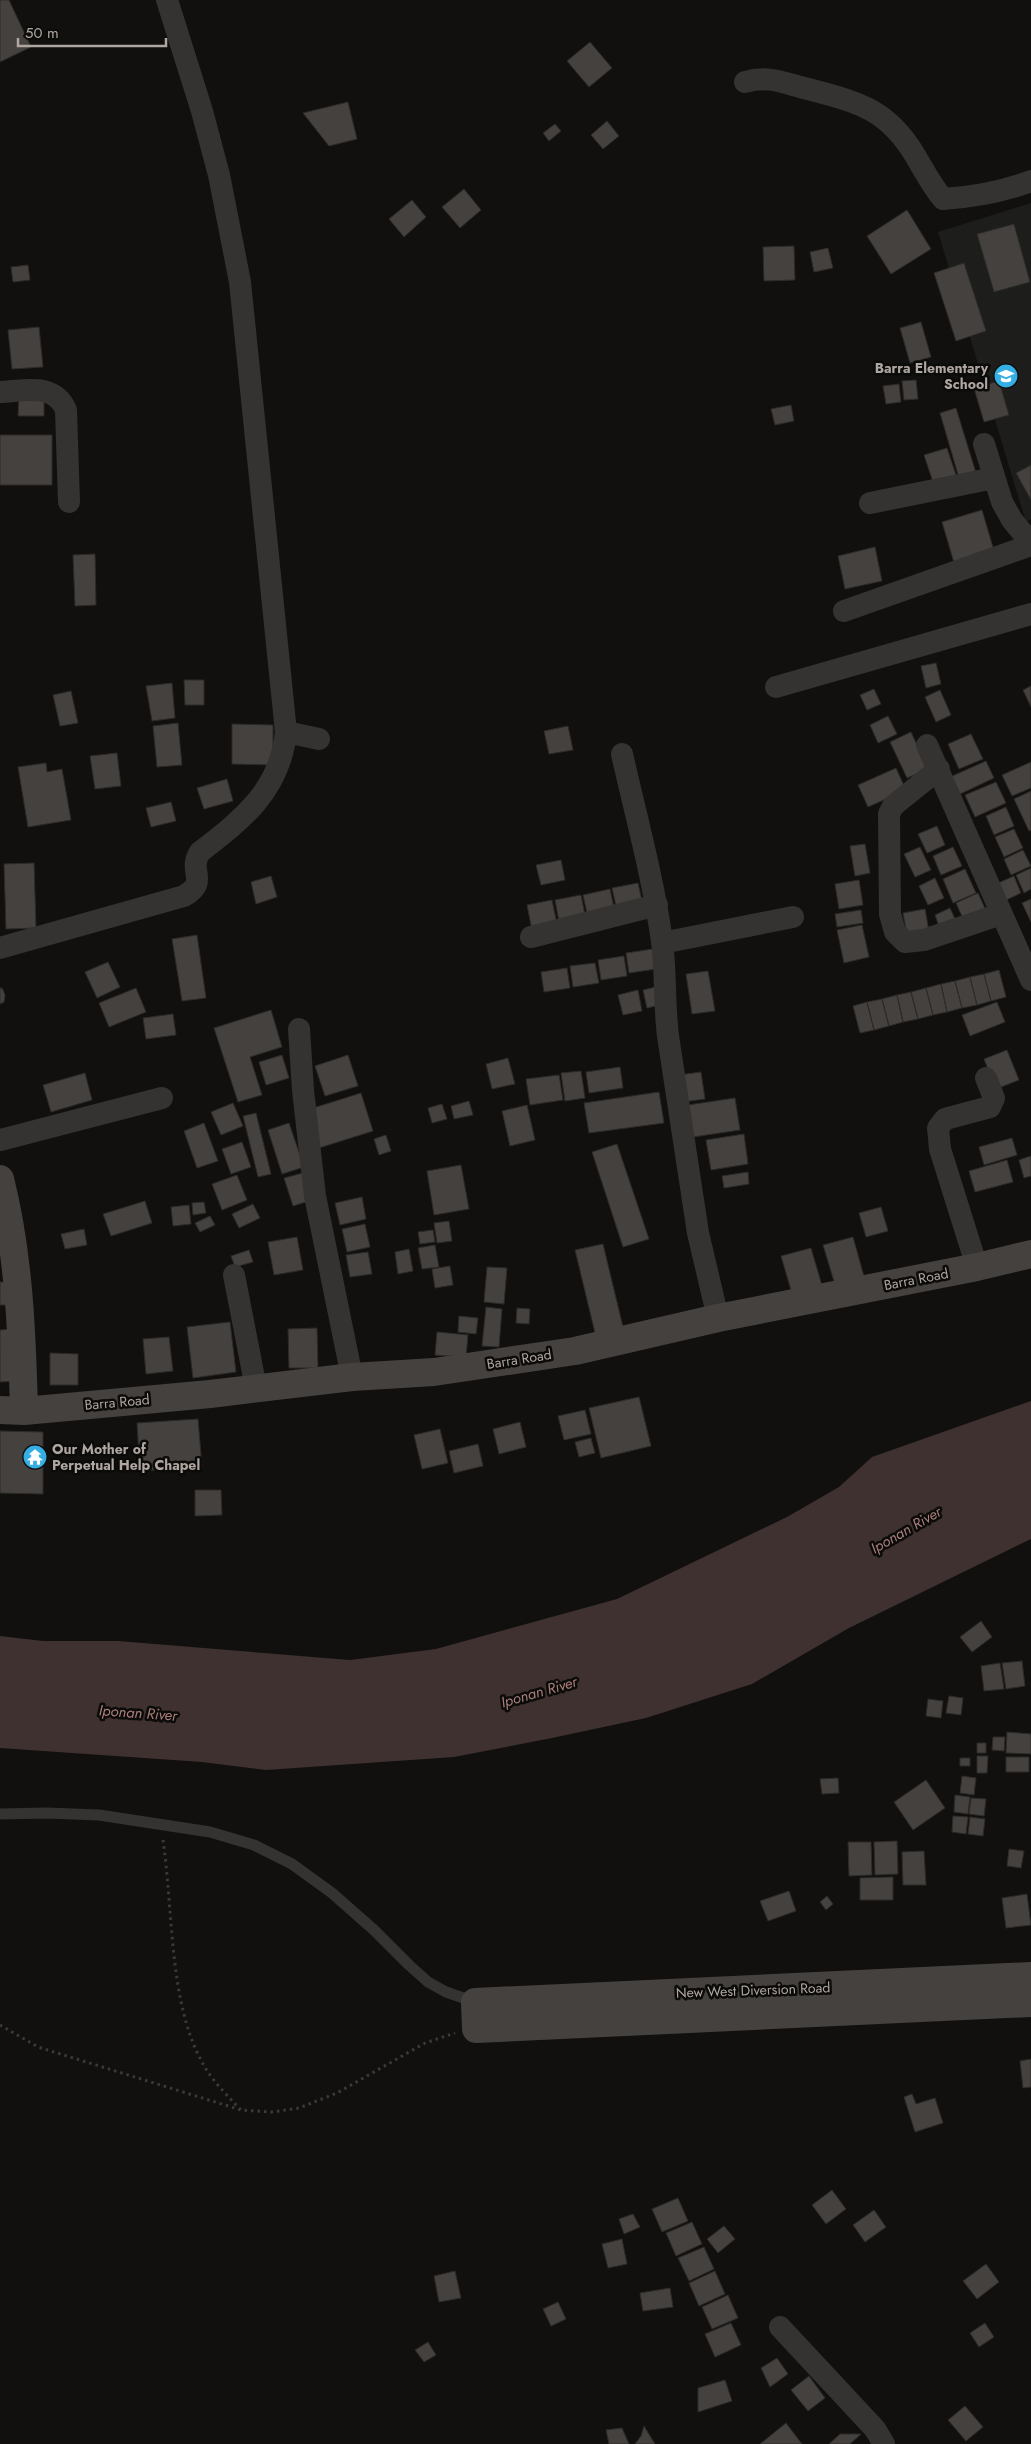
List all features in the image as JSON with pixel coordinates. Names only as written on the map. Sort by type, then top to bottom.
[{"type":"street","points":[[0,948],[184,896],[194,890],[198,884],[196,859],[200,852],[239,823],[255,806],[269,786],[281,757],[286,732],[240,282],[219,175],[167,0]]},
{"type":"street","points":[[745,82],[762,77],[851,101],[871,109],[886,120],[902,136],[917,158],[928,180],[943,199],[973,197],[1007,190],[1031,181]]},
{"type":"street","points":[[0,392],[46,391],[54,393],[62,400],[66,410],[69,502]]},
{"type":"street","points":[[844,611],[1031,544],[1012,520],[1002,502],[984,444]]},
{"type":"street","points":[[870,503],[994,478]]},
{"type":"street","points":[[776,687],[1031,614]]},
{"type":"street","points":[[286,732],[319,739]]},
{"type":"street","points":[[927,745],[1031,980]]},
{"type":"street","points":[[622,754],[657,905],[662,943],[668,1036],[698,1233],[718,1318]]},
{"type":"street","points":[[939,769],[893,806],[889,814],[890,914],[895,932],[905,942],[924,940],[1002,914]]},
{"type":"street","points":[[531,937],[657,905]]},
{"type":"street","points":[[662,943],[793,918]]},
{"type":"street","points":[[299,1029],[303,1090],[315,1196],[352,1378]]},
{"type":"street","points":[[976,1268],[940,1148],[938,1128],[940,1122],[945,1119],[990,1107],[994,1098],[986,1078]]},
{"type":"street","points":[[0,1140],[162,1098]]},
{"type":"street","points":[[0,1179],[14,1242],[22,1332],[12,1410]]},
{"type":"street","name":"Barra Road","points":[[12,1410],[434,1372],[575,1351],[718,1318],[976,1268],[1031,1254]]},
{"type":"street","points":[[234,1274],[256,1388]]},
{"type":"street","name":"New West Diversion Road","points":[[474,2002],[1031,1976]]},
{"type":"street","points":[[474,2002],[476,2029]]},
{"type":"street","name":"New West Diversion Road","points":[[476,2029],[1031,2003]]},
{"type":"street","points":[[780,2327],[875,2429],[884,2444]]},
{"type":"lane","points":[[0,1814],[99,1815],[160,1822],[210,1832],[254,1844],[292,1864],[346,1905],[428,1982],[446,1992],[474,2002]]},
{"type":"path","points":[[160,1822],[179,1996],[188,2032],[201,2061],[241,2110]]},
{"type":"path","points":[[0,2025],[38,2047],[241,2110],[272,2112],[299,2108],[337,2093],[425,2044],[448,2035],[476,2029]]},
{"type":"shaded area","name":"Barra Elementary School","points":[[1031,203],[1031,519],[1026,522],[938,232]]},
{"type":"water","name":"Iponan River","points":[[1031,1401],[1031,1539],[849,1628],[752,1684],[646,1718],[454,1757],[266,1770],[202,1762],[0,1748],[0,1636],[43,1641],[118,1641],[350,1660],[436,1649],[617,1599],[787,1517],[839,1487],[872,1457]]},
{"type":"building","points":[[0,0],[9,0],[31,47],[0,62]]},
{"type":"building","points":[[590,42],[612,68],[589,87],[567,61]]},
{"type":"building","points":[[348,102],[357,139],[329,146],[303,113]]},
{"type":"building","points":[[607,121],[619,136],[603,149],[591,135]]},
{"type":"building","points":[[555,124],[561,131],[549,141],[543,133]]},
{"type":"building","points":[[464,189],[481,210],[460,228],[442,207]]},
{"type":"building","points":[[412,200],[426,217],[404,237],[389,219]]},
{"type":"building","points":[[907,210],[931,249],[891,274],[867,236]]},
{"type":"building","points":[[1014,224],[1030,282],[994,292],[977,234]]},
{"type":"building","points":[[794,246],[795,280],[764,281],[763,247]]},
{"type":"building","points":[[828,248],[833,268],[814,272],[810,252]]},
{"type":"building","points":[[964,263],[986,331],[956,341],[934,273]]},
{"type":"building","points":[[28,265],[30,280],[13,282],[11,267]]},
{"type":"building","points":[[921,322],[931,357],[910,363],[900,328]]},
{"type":"building","points":[[39,327],[43,367],[12,369],[8,330]]},
{"type":"building","points":[[916,380],[918,399],[904,400],[902,381]]},
{"type":"building","points":[[999,381],[1009,415],[984,422],[974,388]]},
{"type":"building","points":[[899,384],[901,402],[886,404],[883,386]]},
{"type":"building","points":[[19,394],[44,394],[44,416],[18,416]]},
{"type":"building","points":[[791,405],[794,421],[775,425],[771,409]]},
{"type":"building","points":[[956,408],[976,473],[959,478],[940,413]]},
{"type":"building","points":[[0,435],[52,435],[52,485],[0,485]]},
{"type":"building","points":[[947,448],[956,475],[933,482],[924,455]]},
{"type":"building","points":[[1031,465],[1031,500],[1016,473]]},
{"type":"building","points":[[982,510],[995,554],[955,566],[942,522]]},
{"type":"building","points":[[875,547],[882,581],[845,589],[838,556]]},
{"type":"building","points":[[95,554],[96,605],[75,606],[73,555]]},
{"type":"building","points":[[936,663],[941,684],[926,688],[921,666]]},
{"type":"building","points":[[184,680],[204,680],[204,705],[185,705]]},
{"type":"building","points":[[172,683],[175,718],[152,721],[146,686]]},
{"type":"building","points":[[1031,686],[1031,707],[1023,690]]},
{"type":"building","points":[[874,689],[881,704],[867,710],[860,695]]},
{"type":"building","points":[[940,690],[951,715],[936,722],[925,697]]},
{"type":"building","points":[[71,691],[78,723],[60,726],[53,695]]},
{"type":"building","points":[[888,716],[897,734],[878,743],[870,725]]},
{"type":"building","points":[[178,723],[182,765],[157,767],[153,726]]},
{"type":"building","points":[[232,724],[273,725],[273,765],[232,764]]},
{"type":"building","points":[[568,726],[573,750],[549,754],[544,731]]},
{"type":"building","points":[[911,732],[928,769],[907,778],[890,742]]},
{"type":"building","points":[[971,734],[983,759],[959,769],[948,744]]},
{"type":"building","points":[[117,753],[121,786],[95,789],[90,756]]},
{"type":"building","points":[[986,761],[994,778],[958,795],[950,777]]},
{"type":"building","points":[[1031,762],[1031,788],[1012,796],[1002,775]]},
{"type":"building","points":[[46,763],[47,772],[62,769],[71,820],[28,827],[18,767]]},
{"type":"building","points":[[896,768],[906,790],[868,807],[858,785]]},
{"type":"building","points":[[227,779],[233,801],[204,809],[197,788]]},
{"type":"building","points":[[996,782],[1006,803],[975,817],[965,795]]},
{"type":"building","points":[[1031,791],[1031,830],[1029,831],[1014,799]]},
{"type":"building","points":[[171,802],[176,821],[151,827],[146,808]]},
{"type":"building","points":[[1006,807],[1014,826],[994,835],[986,816]]},
{"type":"building","points":[[937,826],[945,845],[927,853],[918,834]]},
{"type":"building","points":[[1014,829],[1023,848],[1004,857],[995,837]]},
{"type":"building","points":[[865,844],[870,873],[855,876],[850,846]]},
{"type":"building","points":[[920,847],[931,870],[915,877],[904,854]]},
{"type":"building","points":[[953,847],[962,866],[941,875],[933,856]]},
{"type":"building","points":[[1023,850],[1031,866],[1011,875],[1004,859]]},
{"type":"building","points":[[561,860],[565,880],[541,885],[536,865]]},
{"type":"building","points":[[34,863],[36,928],[6,929],[4,864]]},
{"type":"building","points":[[1031,868],[1031,889],[1024,893],[1016,875]]},
{"type":"building","points":[[965,869],[976,893],[953,903],[943,879]]},
{"type":"building","points":[[271,876],[277,897],[256,904],[251,882]]},
{"type":"building","points":[[1014,876],[1021,893],[1004,901],[996,884]]},
{"type":"building","points":[[935,878],[944,898],[928,905],[919,886]]},
{"type":"building","points":[[859,880],[863,905],[839,909],[835,884]]},
{"type":"building","points":[[638,883],[642,901],[616,906],[612,888]]},
{"type":"building","points":[[610,889],[614,908],[587,913],[583,895]]},
{"type":"building","points":[[978,893],[987,913],[965,923],[956,903]]},
{"type":"building","points":[[581,895],[585,915],[559,921],[555,900]]},
{"type":"building","points":[[1031,899],[1031,922],[1022,903]]},
{"type":"building","points":[[552,900],[557,924],[532,930],[527,905]]},
{"type":"building","points":[[950,908],[955,919],[939,926],[935,915]]},
{"type":"building","points":[[925,909],[930,937],[908,941],[903,913]]},
{"type":"building","points":[[861,910],[863,923],[837,927],[835,914]]},
{"type":"building","points":[[862,925],[869,957],[844,963],[837,930]]},
{"type":"building","points":[[197,935],[206,998],[182,1001],[172,939]]},
{"type":"building","points":[[653,949],[656,969],[629,973],[626,953]]},
{"type":"building","points":[[624,956],[627,976],[601,980],[598,960]]},
{"type":"building","points":[[108,962],[120,987],[97,998],[85,972]]},
{"type":"building","points":[[595,963],[599,983],[573,987],[570,966]]},
{"type":"building","points":[[567,968],[570,988],[544,992],[541,972]]},
{"type":"building","points":[[999,970],[1006,997],[991,1001],[984,974]]},
{"type":"building","points":[[708,971],[715,1011],[692,1014],[686,974]]},
{"type":"building","points":[[984,974],[991,1001],[977,1005],[970,977]]},
{"type":"building","points":[[970,977],[977,1005],[962,1008],[955,981]]},
{"type":"building","points":[[955,981],[962,1008],[947,1012],[941,984]]},
{"type":"building","points":[[941,984],[947,1012],[933,1015],[926,988]]},
{"type":"building","points":[[656,987],[660,1005],[647,1008],[643,990]]},
{"type":"building","points":[[0,988],[2,988],[5,995],[4,1002],[0,1004]]},
{"type":"building","points":[[136,988],[146,1012],[109,1027],[99,1003]]},
{"type":"building","points":[[926,988],[933,1015],[918,1019],[911,992]]},
{"type":"building","points":[[638,990],[642,1011],[623,1015],[618,995]]},
{"type":"building","points":[[911,992],[918,1019],[903,1022],[897,995]]},
{"type":"building","points":[[897,995],[903,1022],[889,1026],[882,999]]},
{"type":"building","points":[[882,999],[889,1026],[874,1030],[867,1002]]},
{"type":"building","points":[[867,1002],[874,1030],[860,1033],[853,1006]]},
{"type":"building","points":[[997,1002],[1005,1022],[970,1036],[962,1015]]},
{"type":"building","points":[[271,1010],[282,1047],[250,1057],[262,1095],[238,1102],[214,1028]]},
{"type":"building","points":[[173,1014],[176,1035],[146,1039],[143,1018]]},
{"type":"building","points":[[1007,1050],[1019,1080],[996,1089],[984,1059]]},
{"type":"building","points":[[282,1055],[289,1078],[266,1085],[259,1062]]},
{"type":"building","points":[[348,1055],[358,1086],[325,1096],[315,1066]]},
{"type":"building","points":[[508,1058],[515,1084],[492,1089],[486,1064]]},
{"type":"building","points":[[620,1067],[623,1088],[589,1093],[586,1072]]},
{"type":"building","points":[[581,1071],[585,1098],[565,1101],[561,1073]]},
{"type":"building","points":[[701,1072],[705,1099],[682,1102],[679,1075]]},
{"type":"building","points":[[85,1073],[92,1100],[51,1112],[43,1085]]},
{"type":"building","points":[[559,1075],[563,1100],[530,1105],[526,1079]]},
{"type":"building","points":[[659,1092],[664,1123],[589,1133],[584,1103]]},
{"type":"building","points":[[361,1093],[373,1131],[319,1148],[307,1110]]},
{"type":"building","points":[[735,1098],[740,1130],[693,1137],[688,1105]]},
{"type":"building","points":[[469,1101],[473,1115],[454,1119],[451,1106]]},
{"type":"building","points":[[233,1103],[243,1126],[221,1135],[211,1112]]},
{"type":"building","points":[[442,1104],[447,1119],[432,1123],[428,1108]]},
{"type":"building","points":[[527,1105],[535,1140],[510,1146],[502,1111]]},
{"type":"building","points":[[256,1113],[271,1174],[258,1177],[243,1116]]},
{"type":"building","points":[[204,1123],[218,1161],[197,1168],[184,1131]]},
{"type":"building","points":[[289,1123],[304,1167],[282,1174],[268,1130]]},
{"type":"building","points":[[744,1134],[748,1164],[711,1170],[706,1140]]},
{"type":"building","points":[[386,1135],[391,1151],[379,1155],[374,1139]]},
{"type":"building","points":[[1012,1138],[1017,1155],[984,1165],[979,1147]]},
{"type":"building","points":[[242,1142],[251,1167],[231,1174],[222,1149]]},
{"type":"building","points":[[617,1144],[649,1239],[623,1247],[592,1152]]},
{"type":"building","points":[[1031,1156],[1031,1176],[1024,1178],[1019,1160]]},
{"type":"building","points":[[1007,1160],[1013,1182],[975,1192],[969,1171]]},
{"type":"building","points":[[461,1165],[469,1209],[434,1215],[427,1171]]},
{"type":"building","points":[[748,1172],[749,1184],[724,1188],[722,1176]]},
{"type":"building","points":[[303,1173],[312,1200],[293,1206],[284,1178]]},
{"type":"building","points":[[237,1175],[247,1200],[222,1210],[212,1184]]},
{"type":"building","points":[[362,1197],[366,1219],[340,1225],[335,1203]]},
{"type":"building","points":[[145,1201],[152,1223],[111,1236],[103,1214]]},
{"type":"building","points":[[204,1202],[206,1213],[193,1215],[192,1203]]},
{"type":"building","points":[[253,1204],[260,1218],[239,1228],[232,1214]]},
{"type":"building","points":[[189,1205],[191,1224],[173,1226],[171,1207]]},
{"type":"building","points":[[881,1207],[888,1231],[866,1237],[859,1213]]},
{"type":"building","points":[[210,1216],[215,1225],[200,1232],[195,1223]]},
{"type":"building","points":[[449,1221],[452,1241],[437,1243],[434,1223]]},
{"type":"building","points":[[365,1224],[370,1247],[347,1252],[342,1229]]},
{"type":"building","points":[[84,1229],[87,1245],[65,1249],[61,1234]]},
{"type":"building","points":[[433,1230],[435,1242],[420,1244],[418,1232]]},
{"type":"building","points":[[297,1237],[303,1270],[274,1275],[268,1242]]},
{"type":"building","points":[[853,1237],[865,1280],[836,1288],[823,1245]]},
{"type":"building","points":[[603,1244],[624,1331],[596,1337],[575,1250]]},
{"type":"building","points":[[435,1245],[439,1267],[422,1269],[418,1248]]},
{"type":"building","points":[[811,1248],[823,1289],[793,1297],[781,1256]]},
{"type":"building","points":[[409,1249],[413,1271],[398,1274],[395,1252]]},
{"type":"building","points":[[249,1250],[253,1262],[235,1267],[231,1256]]},
{"type":"building","points":[[368,1252],[372,1274],[350,1277],[346,1255]]},
{"type":"building","points":[[450,1266],[453,1285],[435,1288],[432,1269]]},
{"type":"building","points":[[487,1267],[507,1268],[504,1304],[484,1302]]},
{"type":"building","points":[[0,1282],[5,1282],[7,1305],[0,1305]]},
{"type":"building","points":[[486,1307],[502,1309],[499,1347],[482,1346]]},
{"type":"building","points":[[517,1308],[530,1309],[529,1324],[516,1323]]},
{"type":"building","points":[[459,1316],[478,1318],[476,1334],[458,1332]]},
{"type":"building","points":[[230,1322],[236,1372],[193,1378],[187,1327]]},
{"type":"building","points":[[317,1328],[318,1368],[289,1368],[288,1329]]},
{"type":"building","points":[[13,1329],[17,1381],[0,1382],[0,1330]]},
{"type":"building","points":[[437,1332],[468,1335],[466,1357],[435,1355]]},
{"type":"building","points":[[169,1337],[173,1371],[146,1374],[143,1339]]},
{"type":"building","points":[[50,1353],[78,1354],[78,1385],[50,1385]]},
{"type":"building","points":[[639,1397],[651,1446],[601,1458],[589,1408]]},
{"type":"building","points":[[585,1410],[591,1434],[564,1440],[558,1416]]},
{"type":"building","points":[[198,1419],[202,1467],[140,1471],[137,1423]]},
{"type":"building","points":[[520,1422],[526,1447],[499,1454],[493,1429]]},
{"type":"building","points":[[440,1429],[448,1463],[422,1469],[414,1435]]},
{"type":"building","points":[[0,1431],[43,1432],[43,1494],[0,1493]]},
{"type":"building","points":[[591,1438],[595,1453],[579,1457],[575,1442]]},
{"type":"building","points":[[478,1444],[483,1466],[454,1473],[449,1451]]},
{"type":"building","points":[[195,1490],[221,1490],[222,1515],[195,1516]]},
{"type":"building","points":[[981,1621],[992,1637],[972,1652],[960,1637]]},
{"type":"building","points":[[1022,1661],[1025,1686],[1006,1689],[1002,1663]]},
{"type":"building","points":[[1000,1663],[1004,1689],[984,1691],[981,1666]]},
{"type":"building","points":[[949,1696],[963,1698],[961,1715],[946,1713]]},
{"type":"building","points":[[928,1699],[943,1701],[941,1718],[926,1716]]},
{"type":"building","points":[[1007,1732],[1031,1734],[1031,1754],[1006,1753]]},
{"type":"building","points":[[993,1737],[1005,1737],[1004,1751],[992,1750]]},
{"type":"building","points":[[977,1743],[986,1743],[986,1753],[977,1753]]},
{"type":"building","points":[[977,1756],[988,1756],[987,1773],[977,1773]]},
{"type":"building","points":[[1006,1757],[1029,1757],[1029,1772],[1006,1772]]},
{"type":"building","points":[[960,1758],[970,1758],[970,1766],[960,1766]]},
{"type":"building","points":[[962,1776],[976,1778],[974,1795],[960,1793]]},
{"type":"building","points":[[838,1778],[839,1793],[822,1794],[820,1779]]},
{"type":"building","points":[[926,1780],[945,1808],[913,1830],[894,1802]]},
{"type":"building","points":[[955,1795],[970,1797],[968,1814],[954,1812]]},
{"type":"building","points":[[971,1798],[986,1799],[984,1816],[969,1814]]},
{"type":"building","points":[[953,1816],[968,1817],[966,1834],[952,1832]]},
{"type":"building","points":[[970,1817],[985,1819],[983,1836],[968,1834]]},
{"type":"building","points":[[897,1841],[898,1874],[875,1875],[874,1842]]},
{"type":"building","points":[[848,1842],[871,1842],[872,1875],[849,1876]]},
{"type":"building","points":[[1009,1849],[1024,1851],[1021,1868],[1007,1866]]},
{"type":"building","points":[[924,1851],[926,1885],[903,1885],[902,1852]]},
{"type":"building","points":[[893,1877],[893,1900],[860,1900],[860,1878]]},
{"type":"building","points":[[789,1891],[796,1911],[768,1921],[760,1901]]},
{"type":"building","points":[[1027,1894],[1031,1925],[1006,1928],[1002,1898]]},
{"type":"building","points":[[827,1896],[833,1904],[826,1910],[820,1902]]},
{"type":"building","points":[[1031,2059],[1031,2087],[1023,2088],[1020,2061]]},
{"type":"building","points":[[912,2094],[916,2104],[935,2098],[943,2123],[915,2132],[904,2097]]},
{"type":"building","points":[[832,2190],[846,2209],[826,2224],[812,2205]]},
{"type":"building","points":[[678,2198],[688,2221],[662,2232],[652,2209]]},
{"type":"building","points":[[874,2210],[886,2227],[865,2242],[853,2225]]},
{"type":"building","points":[[633,2214],[640,2227],[624,2234],[619,2219]]},
{"type":"building","points":[[692,2222],[702,2244],[676,2256],[666,2233]]},
{"type":"building","points":[[724,2226],[735,2239],[718,2253],[707,2239]]},
{"type":"building","points":[[622,2239],[627,2264],[608,2268],[602,2244]]},
{"type":"building","points":[[704,2247],[714,2269],[689,2281],[678,2258]]},
{"type":"building","points":[[986,2264],[999,2282],[977,2299],[963,2281]]},
{"type":"building","points":[[455,2271],[461,2298],[439,2302],[434,2276]]},
{"type":"building","points":[[715,2271],[725,2294],[699,2306],[689,2283]]},
{"type":"building","points":[[670,2288],[673,2307],[643,2311],[640,2293]]},
{"type":"building","points":[[728,2295],[738,2318],[712,2329],[702,2307]]},
{"type":"building","points":[[558,2302],[566,2319],[551,2326],[543,2309]]},
{"type":"building","points":[[731,2323],[741,2345],[715,2357],[705,2334]]},
{"type":"building","points":[[985,2323],[994,2337],[979,2347],[970,2333]]},
{"type":"building","points":[[428,2342],[436,2355],[424,2362],[415,2350]]},
{"type":"building","points":[[777,2358],[788,2374],[770,2387],[761,2368]]},
{"type":"building","points":[[809,2376],[825,2398],[808,2411],[791,2390]]},
{"type":"building","points":[[725,2380],[732,2401],[698,2412],[698,2388]]},
{"type":"building","points":[[965,2406],[983,2427],[966,2441],[948,2420]]},
{"type":"building","points":[[786,2423],[802,2444],[760,2444]]},
{"type":"building","points":[[644,2426],[655,2444],[635,2444],[641,2436]]},
{"type":"building","points":[[622,2428],[629,2444],[609,2444],[606,2430]]},
{"type":"building","points":[[840,2434],[861,2434],[850,2444],[829,2444]]},
{"type":"place","name":"Barra Elementary School","points":[[1006,376]]},
{"type":"place","name":"Our Mother of Perpetual Help Chapel","points":[[35,1457]]}]
